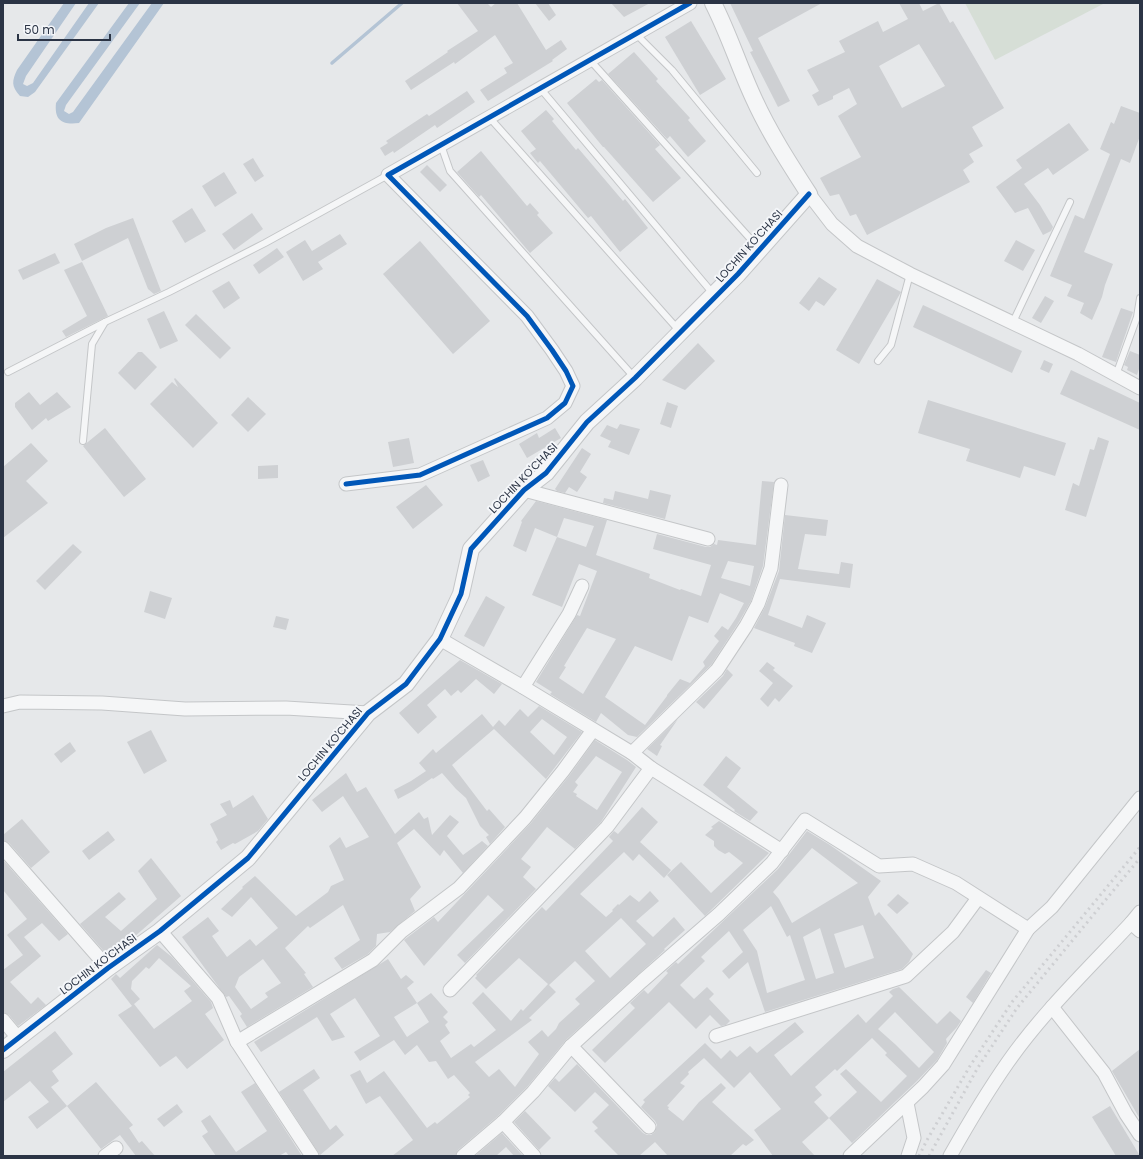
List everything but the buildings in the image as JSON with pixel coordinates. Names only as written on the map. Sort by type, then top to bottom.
[{"type":"street","points":[[346,484],[420,475],[547,418],[565,403],[573,386],[566,371],[527,316],[388,175],[690,3]]},
{"type":"street","points":[[713,3],[753,97],[770,132],[809,194],[832,224],[857,246],[910,274],[1078,354],[1140,388]]},
{"type":"street","name":"LOCHIN KO'CHASI","points":[[3,1050],[108,968],[160,931],[248,858],[368,713],[406,684],[440,639],[461,594],[471,549],[524,490],[546,473],[587,422],[635,378],[738,274],[809,194]]},
{"type":"street","points":[[632,753],[717,670],[749,621],[758,604],[771,568],[781,485]]},
{"type":"street","points":[[524,490],[708,539]]},
{"type":"street","points":[[523,686],[569,614],[582,586]]},
{"type":"street","points":[[440,639],[523,686],[632,753],[651,768],[782,851]]},
{"type":"street","points":[[3,706],[20,702],[102,703],[185,710],[286,708],[368,713]]},
{"type":"street","points":[[237,1042],[373,960],[402,931],[459,888],[525,818],[563,771],[593,730]]},
{"type":"street","points":[[450,990],[607,827],[651,768]]},
{"type":"street","points":[[850,1156],[907,1103],[943,1065],[1028,929],[1052,907],[1140,798]]},
{"type":"street","points":[[463,1156],[503,1122],[533,1092],[572,1046],[642,981],[720,914],[772,863],[804,820],[879,866],[913,864],[956,883],[1028,929]]},
{"type":"street","points":[[3,848],[108,968]]},
{"type":"street","points":[[716,1036],[906,976],[953,932],[978,898]]},
{"type":"street","points":[[950,1156],[970,1120],[1008,1062],[1052,1007],[1135,927],[1140,912]]},
{"type":"street","points":[[160,931],[218,998],[237,1042],[312,1156]]},
{"type":"street","points":[[1052,1007],[1104,1073],[1126,1114],[1140,1136]]},
{"type":"street","points":[[3,1020],[18,1038]]},
{"type":"street","points":[[572,1046],[649,1127]]},
{"type":"street","points":[[907,1103],[914,1138],[908,1156]]},
{"type":"street","points":[[503,1122],[534,1156]]},
{"type":"street","points":[[105,1156],[116,1148]]},
{"type":"lane","points":[[636,34],[672,70],[758,173]]},
{"type":"lane","points":[[590,60],[755,244],[746,253]]},
{"type":"lane","points":[[540,88],[710,290]]},
{"type":"lane","points":[[489,117],[674,326],[729,272]]},
{"type":"lane","points":[[441,144],[450,171],[635,378]]},
{"type":"lane","points":[[8,372],[265,243],[388,175]]},
{"type":"lane","points":[[1013,322],[1070,202]]},
{"type":"lane","points":[[878,361],[891,344],[910,274]]},
{"type":"lane","points":[[1116,375],[1137,317],[1140,298]]},
{"type":"lane","points":[[83,441],[92,344],[105,322]]},
{"type":"shaded area","points":[[965,3],[1105,3],[995,60]]},
{"type":"water","points":[[64,3],[76,3],[26,76],[23,84],[27,86],[33,83],[89,3],[99,3],[35,92],[28,97],[20,96],[13,83],[17,70]]},
{"type":"water","points":[[129,3],[140,3],[66,105],[64,111],[69,114],[73,112],[152,3],[164,3],[79,123],[64,122],[58,118],[56,114],[56,103]]},
{"type":"waterway","points":[[332,63],[402,3]]},
{"type":"railway","points":[[919,1156],[970,1066],[1012,1002],[1140,847]]},
{"type":"railway","points":[[929,1156],[977,1069],[1017,1008],[1140,858]]},
{"type":"cycle path","points":[[346,484],[420,475],[547,418],[565,403],[573,386],[566,371],[527,316],[388,175],[690,3]]},
{"type":"cycle path","points":[[3,1050],[108,968],[160,931],[248,858],[368,713],[406,684],[440,639],[461,594],[471,549],[524,490],[546,473],[587,422],[635,378],[738,274],[809,194]]}]
